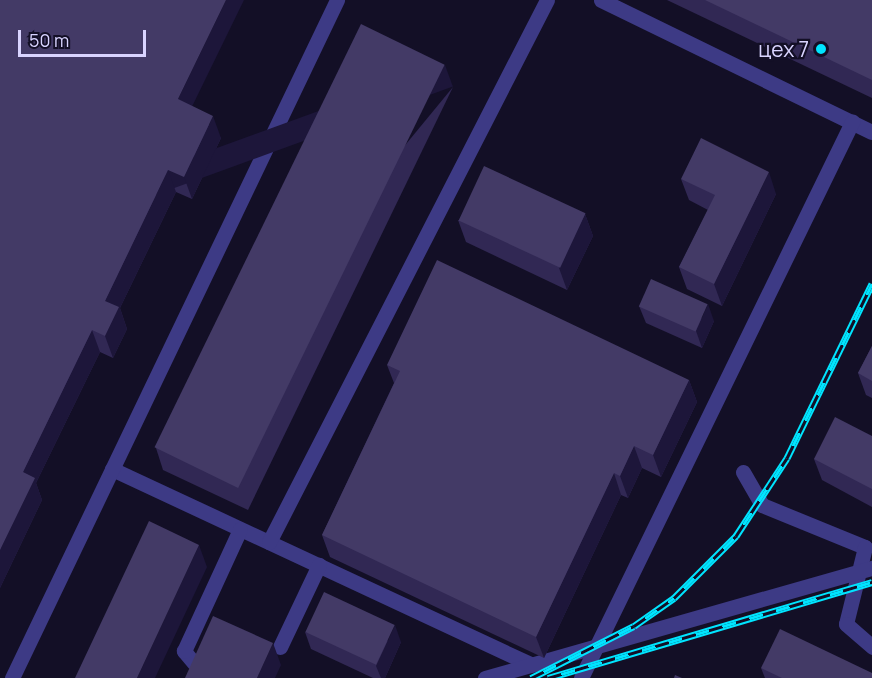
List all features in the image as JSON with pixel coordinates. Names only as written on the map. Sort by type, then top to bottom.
[{"type":"lane","points":[[12,678],[337,0]]},
{"type":"lane","points":[[269,542],[547,0]]},
{"type":"lane","points":[[601,0],[872,132]]},
{"type":"lane","points":[[581,678],[852,122]]},
{"type":"lane","points":[[112,469],[532,665]]},
{"type":"lane","points":[[743,472],[762,504],[866,547],[866,570],[846,624],[872,647]]},
{"type":"lane","points":[[194,663],[184,651],[240,529]]},
{"type":"lane","points":[[280,647],[319,565]]},
{"type":"lane","points":[[485,678],[866,570]]},
{"type":"building","points":[[0,0],[226,0],[178,99],[213,116],[184,177],[168,170],[105,301],[119,307],[105,336],[92,330],[23,472],[35,478],[0,550]]},
{"type":"building","name":"цех 7","points":[[705,0],[872,0],[872,80]]},
{"type":"building","points":[[361,24],[445,65],[238,488],[155,447]]},
{"type":"building","points":[[701,138],[769,172],[714,284],[679,267],[715,195],[681,179]]},
{"type":"building","points":[[484,166],[586,213],[560,268],[459,220]]},
{"type":"building","points":[[437,260],[689,380],[653,455],[634,446],[620,476],[614,473],[536,637],[322,535],[400,371],[387,365]]},
{"type":"building","points":[[651,279],[708,304],[695,332],[639,306]]},
{"type":"building","points":[[872,346],[872,381],[858,373]]},
{"type":"building","points":[[835,417],[872,436],[872,489],[814,459]]},
{"type":"building","points":[[149,521],[199,545],[137,678],[75,678]]},
{"type":"building","points":[[324,592],[395,625],[376,665],[305,632]]},
{"type":"building","points":[[213,616],[273,643],[257,678],[185,678]]},
{"type":"building","points":[[780,629],[872,673],[872,678],[782,678],[761,668]]},
{"type":"railway","points":[[531,678],[634,626],[674,598],[736,536],[787,458],[872,284]]},
{"type":"railway","points":[[548,678],[872,582]]},
{"type":"place","name":"цех 7","points":[[821,49]]}]
